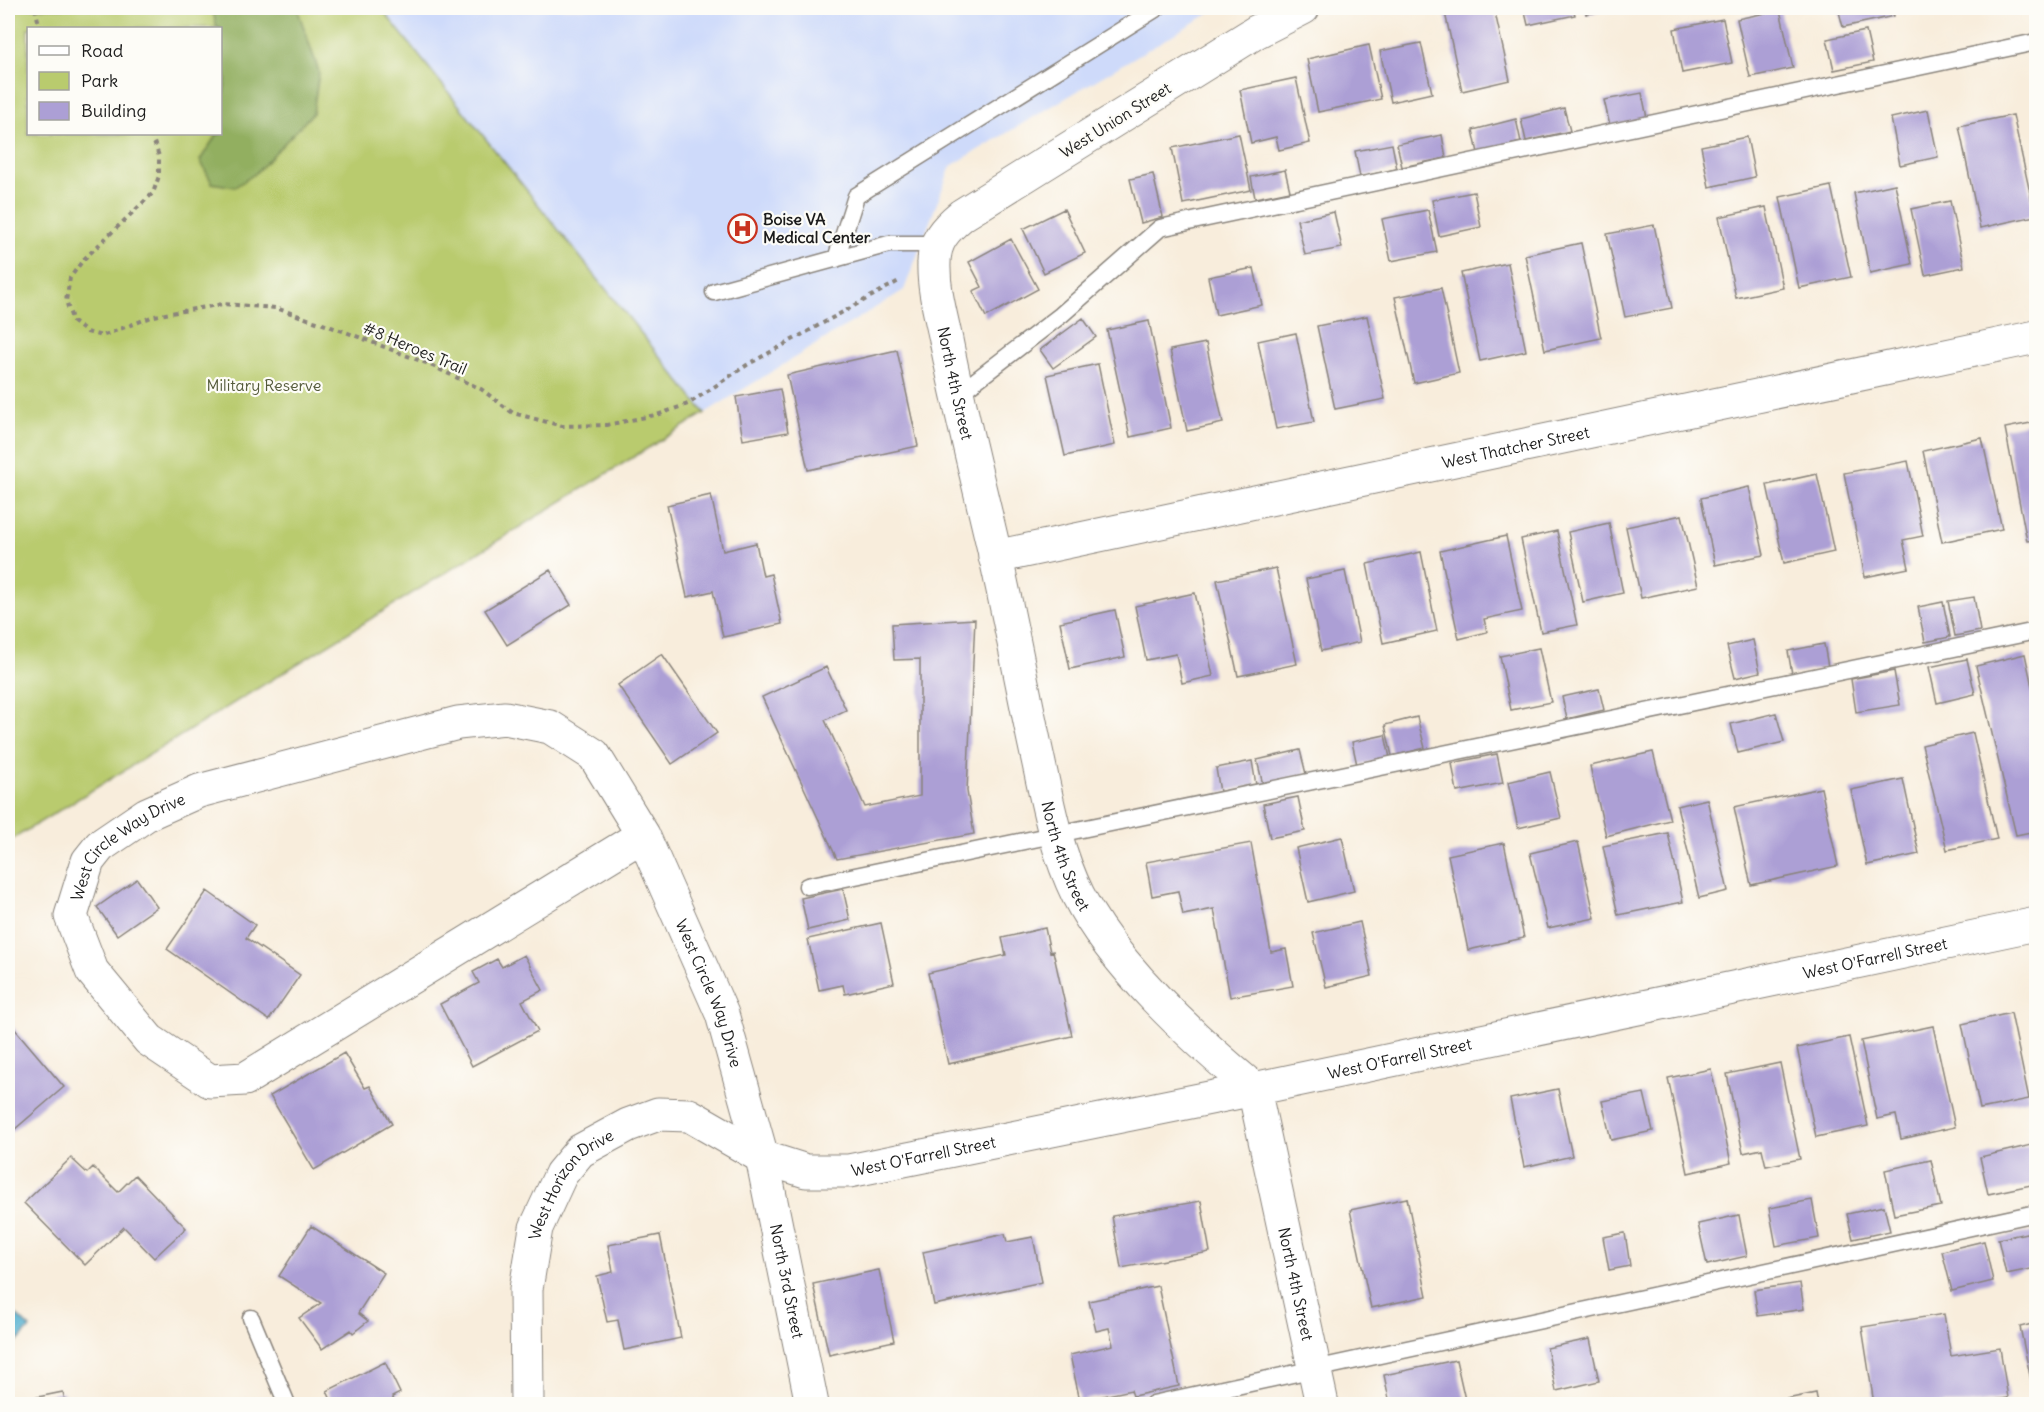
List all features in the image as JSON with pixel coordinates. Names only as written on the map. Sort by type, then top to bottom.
[{"type":"street","name":"West Union Street","points":[[935,253],[946,228],[962,215],[1256,32],[1303,8]]},
{"type":"street","name":"North 4th Street","points":[[935,253],[934,282],[957,395],[995,557],[1054,836],[1078,894],[1098,928],[1136,977],[1214,1055],[1254,1089],[1322,1404]]},
{"type":"street","name":"West Thatcher Street","points":[[995,557],[2037,337]]},
{"type":"street","name":"West Circle Way Drive","points":[[643,835],[245,1079],[210,1081],[149,1040],[92,971],[71,916],[88,861],[100,846],[147,814],[199,791],[458,723],[505,718],[550,727],[594,755],[643,835],[722,1014],[762,1157]]},
{"type":"street","name":"West O'Farrell Street","points":[[762,1157],[806,1171],[849,1172],[2037,924]]},
{"type":"street","name":"West Horizon Drive","points":[[527,1404],[526,1290],[536,1228],[561,1174],[580,1151],[628,1125],[658,1114],[689,1115],[762,1157]]},
{"type":"street","name":"North 3rd Street","points":[[762,1157],[812,1404]]},
{"type":"lane","points":[[836,259],[856,196],[1156,8]]},
{"type":"lane","points":[[957,395],[1061,315],[1160,228],[2037,42]]},
{"type":"lane","points":[[714,292],[889,244],[935,253]]},
{"type":"lane","points":[[807,886],[2037,631]]},
{"type":"lane","points":[[1153,1404],[2037,1213]]},
{"type":"lane","points":[[251,1318],[287,1404]]},
{"type":"path","points":[[35,8],[40,27]]},
{"type":"path","name":"#8 Heroes Trail","points":[[151,135],[159,156],[159,176],[153,193],[83,260],[70,278],[66,301],[73,322],[87,332],[102,336],[154,316],[223,304],[276,308],[426,363],[481,389],[513,413],[562,426],[607,426],[660,414],[688,404],[747,365],[935,253]]},
{"type":"shaded area","name":"Boise VA Medical Center","points":[[381,8],[1218,8],[951,166],[904,290],[705,413]]},
{"type":"green space","name":"Military Reserve","points":[[8,8],[381,8],[705,413],[8,842]]},
{"type":"green space","points":[[212,8],[297,8],[319,72],[313,113],[256,173],[235,187],[212,183],[200,160],[216,135],[222,135],[222,104],[226,79],[222,53],[222,27],[217,27]]},
{"type":"water","points":[[8,1307],[30,1328],[8,1352]]},
{"type":"building","points":[[1444,8],[1494,8],[1510,80],[1462,91]]},
{"type":"building","points":[[1524,8],[1573,8],[1575,15],[1528,25]]},
{"type":"building","points":[[1585,8],[1613,8],[1613,9],[1586,14]]},
{"type":"building","points":[[1838,8],[1892,8],[1894,16],[1843,27]]},
{"type":"building","points":[[1780,10],[1793,68],[1750,77],[1737,19]]},
{"type":"building","points":[[1723,19],[1732,63],[1682,73],[1674,29]]},
{"type":"building","points":[[1866,31],[1873,62],[1834,70],[1827,39]]},
{"type":"building","points":[[1421,43],[1432,93],[1391,102],[1380,51]]},
{"type":"building","points":[[1369,45],[1381,99],[1318,112],[1307,59]]},
{"type":"building","points":[[1296,78],[1310,143],[1279,150],[1276,137],[1251,143],[1240,90]]},
{"type":"building","points":[[1642,93],[1647,118],[1610,126],[1604,100]]},
{"type":"building","points":[[1564,108],[1570,131],[1526,141],[1521,119]]},
{"type":"building","points":[[1928,110],[1938,157],[1900,165],[1891,118]]},
{"type":"building","points":[[2013,115],[2035,216],[1980,228],[1959,126]]},
{"type":"building","points":[[1516,119],[1521,142],[1478,153],[1473,130]]},
{"type":"building","points":[[1239,134],[1251,190],[1183,204],[1172,148]]},
{"type":"building","points":[[1442,135],[1446,158],[1402,167],[1397,144]]},
{"type":"building","points":[[1747,137],[1755,177],[1709,187],[1701,146]]},
{"type":"building","points":[[1392,144],[1397,169],[1360,177],[1355,151]]},
{"type":"building","points":[[1285,170],[1290,191],[1255,198],[1251,177]]},
{"type":"building","points":[[1153,174],[1163,217],[1141,223],[1130,179]]},
{"type":"building","points":[[1895,184],[1912,264],[1870,273],[1854,193]]},
{"type":"building","points":[[1831,186],[1851,277],[1799,288],[1780,197]]},
{"type":"building","points":[[1474,192],[1481,227],[1439,236],[1432,200]]},
{"type":"building","points":[[1950,201],[1964,267],[1925,275],[1911,209]]},
{"type":"building","points":[[1766,207],[1783,288],[1736,298],[1719,217]]},
{"type":"building","points":[[1064,209],[1085,253],[1044,273],[1023,229]]},
{"type":"building","points":[[1428,210],[1437,252],[1391,261],[1382,219]]},
{"type":"building","points":[[1334,212],[1342,248],[1305,255],[1297,220]]},
{"type":"building","points":[[1654,225],[1672,308],[1625,317],[1607,234]]},
{"type":"building","points":[[1011,239],[1038,289],[986,317],[973,291],[982,287],[969,262]]},
{"type":"building","points":[[1581,243],[1601,338],[1545,350],[1525,255]]},
{"type":"building","points":[[1508,263],[1526,351],[1480,361],[1461,273]]},
{"type":"building","points":[[1254,268],[1262,305],[1216,315],[1208,277]]},
{"type":"building","points":[[1441,288],[1459,373],[1414,383],[1395,297]]},
{"type":"building","points":[[1367,316],[1385,399],[1335,409],[1317,326]]},
{"type":"building","points":[[1083,318],[1096,337],[1053,368],[1040,350]]},
{"type":"building","points":[[1149,321],[1171,428],[1130,437],[1107,330]]},
{"type":"building","points":[[1296,333],[1314,422],[1276,429],[1258,341]]},
{"type":"building","points":[[1206,343],[1223,423],[1187,431],[1170,350]]},
{"type":"building","points":[[897,350],[918,446],[808,470],[787,375]]},
{"type":"building","points":[[1098,364],[1115,445],[1065,456],[1047,375]]},
{"type":"building","points":[[780,389],[788,432],[743,440],[736,397]]},
{"type":"building","points":[[2036,422],[2036,540],[2027,541],[2005,428]]},
{"type":"building","points":[[1982,438],[2002,529],[1942,542],[1923,451]]},
{"type":"building","points":[[1908,461],[1923,536],[1903,540],[1909,568],[1865,577],[1844,473]]},
{"type":"building","points":[[1817,474],[1834,552],[1784,563],[1767,485]]},
{"type":"building","points":[[1749,487],[1764,555],[1715,565],[1701,498]]},
{"type":"building","points":[[711,495],[723,551],[756,543],[763,576],[771,574],[782,624],[723,637],[713,591],[687,597],[667,505]]},
{"type":"building","points":[[1682,515],[1698,586],[1641,598],[1626,527]]},
{"type":"building","points":[[1609,523],[1623,593],[1583,602],[1568,532]]},
{"type":"building","points":[[1557,531],[1577,625],[1541,632],[1521,539]]},
{"type":"building","points":[[1506,536],[1522,611],[1484,619],[1487,632],[1459,639],[1440,551]]},
{"type":"building","points":[[1421,552],[1437,631],[1383,643],[1367,564]]},
{"type":"building","points":[[1276,568],[1297,664],[1238,676],[1217,580]]},
{"type":"building","points":[[550,570],[571,605],[507,645],[485,610]]},
{"type":"building","points":[[1345,571],[1360,642],[1321,651],[1306,579]]},
{"type":"building","points":[[1195,593],[1213,676],[1182,683],[1176,654],[1146,660],[1135,606]]},
{"type":"building","points":[[1974,597],[1980,631],[1955,636],[1948,601]]},
{"type":"building","points":[[1943,602],[1950,637],[1925,642],[1918,607]]},
{"type":"building","points":[[1115,610],[1125,657],[1070,669],[1060,622]]},
{"type":"building","points":[[975,619],[967,791],[974,834],[837,859],[762,697],[826,667],[846,710],[825,720],[865,807],[920,796],[920,659],[894,660],[892,624]]},
{"type":"building","points":[[1753,640],[1760,672],[1735,678],[1727,646]]},
{"type":"building","points":[[1824,644],[1828,667],[1792,674],[1788,651]]},
{"type":"building","points":[[1539,648],[1551,702],[1511,710],[1500,656]]},
{"type":"building","points":[[662,654],[717,733],[672,764],[618,685]]},
{"type":"building","points":[[2025,654],[2036,705],[2036,831],[2016,835],[1976,666]]},
{"type":"building","points":[[1967,659],[1975,694],[1937,703],[1929,667]]},
{"type":"building","points":[[1894,671],[1900,705],[1856,712],[1851,679]]},
{"type":"building","points":[[1599,689],[1604,710],[1567,719],[1562,697]]},
{"type":"building","points":[[1776,713],[1784,742],[1738,753],[1731,724]]},
{"type":"building","points":[[1417,717],[1425,748],[1392,756],[1385,725]]},
{"type":"building","points":[[1973,733],[1997,839],[1947,850],[1922,745]]},
{"type":"building","points":[[1385,735],[1390,758],[1357,765],[1352,742]]},
{"type":"building","points":[[1300,750],[1306,774],[1263,785],[1257,760]]},
{"type":"building","points":[[1653,752],[1670,820],[1606,836],[1590,766]]},
{"type":"building","points":[[1497,754],[1503,783],[1457,792],[1452,763]]},
{"type":"building","points":[[1252,761],[1256,785],[1220,792],[1216,768]]},
{"type":"building","points":[[1550,772],[1561,818],[1518,828],[1508,782]]},
{"type":"building","points":[[1903,779],[1919,854],[1867,865],[1851,790]]},
{"type":"building","points":[[1821,788],[1838,866],[1751,885],[1734,807]]},
{"type":"building","points":[[1298,797],[1305,831],[1270,838],[1263,804]]},
{"type":"building","points":[[1707,799],[1728,891],[1699,898],[1677,806]]},
{"type":"building","points":[[1668,833],[1683,902],[1618,915],[1603,846]]},
{"type":"building","points":[[1342,837],[1354,891],[1308,902],[1296,848]]},
{"type":"building","points":[[1578,842],[1595,918],[1548,928],[1530,853]]},
{"type":"building","points":[[1251,843],[1271,952],[1286,949],[1293,986],[1230,997],[1214,909],[1183,915],[1178,891],[1152,896],[1146,862]]},
{"type":"building","points":[[1504,843],[1524,938],[1468,950],[1448,855]]},
{"type":"building","points":[[137,879],[157,907],[117,935],[97,907]]},
{"type":"building","points":[[843,889],[850,920],[808,930],[801,898]]},
{"type":"building","points":[[207,891],[255,925],[246,938],[300,975],[269,1020],[167,949]]},
{"type":"building","points":[[1360,922],[1372,976],[1326,987],[1313,933]]},
{"type":"building","points":[[881,923],[894,983],[845,994],[843,985],[819,990],[808,939]]},
{"type":"building","points":[[1045,928],[1050,952],[1053,951],[1072,1036],[948,1064],[928,973],[1006,955],[1002,938]]},
{"type":"building","points":[[524,955],[543,990],[522,1001],[538,1031],[472,1066],[440,1004],[479,983],[473,972],[497,959],[502,967]]},
{"type":"building","points":[[2036,1009],[2036,1038],[2035,1038],[2030,1011]]},
{"type":"building","points":[[2011,1013],[2029,1099],[1980,1109],[1962,1024]]},
{"type":"building","points":[[8,1021],[64,1087],[8,1135]]},
{"type":"building","points":[[1933,1026],[1955,1127],[1901,1139],[1896,1115],[1877,1119],[1861,1041]]},
{"type":"building","points":[[1849,1037],[1868,1126],[1816,1137],[1797,1048]]},
{"type":"building","points":[[344,1053],[365,1088],[370,1086],[392,1124],[314,1170],[270,1096]]},
{"type":"building","points":[[1780,1063],[1800,1159],[1766,1166],[1762,1149],[1743,1153],[1727,1074]]},
{"type":"building","points":[[1711,1069],[1731,1163],[1688,1173],[1668,1078]]},
{"type":"building","points":[[1558,1089],[1572,1156],[1524,1167],[1510,1099]]},
{"type":"building","points":[[1644,1093],[1653,1131],[1611,1140],[1602,1101]]},
{"type":"building","points":[[2036,1144],[2036,1184],[1988,1194],[1980,1157]]},
{"type":"building","points":[[71,1158],[87,1173],[93,1167],[118,1192],[135,1175],[186,1228],[154,1258],[124,1227],[85,1265],[24,1203]]},
{"type":"building","points":[[1931,1160],[1941,1206],[1894,1215],[1885,1170]]},
{"type":"building","points":[[1407,1198],[1427,1296],[1371,1308],[1350,1210]]},
{"type":"building","points":[[1812,1200],[1819,1238],[1776,1246],[1769,1208]]},
{"type":"building","points":[[1201,1201],[1210,1252],[1121,1268],[1112,1216]]},
{"type":"building","points":[[1884,1206],[1890,1231],[1853,1239],[1847,1214]]},
{"type":"building","points":[[1739,1215],[1747,1256],[1707,1265],[1698,1224]]},
{"type":"building","points":[[311,1226],[384,1273],[358,1313],[368,1321],[353,1333],[351,1330],[322,1349],[299,1318],[321,1303],[279,1276]]},
{"type":"building","points":[[2036,1231],[2036,1268],[2006,1274],[1998,1239]]},
{"type":"building","points":[[1625,1233],[1630,1266],[1609,1270],[1603,1237]]},
{"type":"building","points":[[1005,1234],[1007,1242],[1033,1237],[1042,1282],[934,1305],[923,1252]]},
{"type":"building","points":[[660,1235],[681,1338],[624,1350],[618,1320],[607,1322],[597,1276],[613,1272],[608,1245]]},
{"type":"building","points":[[1984,1241],[1993,1281],[1952,1291],[1942,1251]]},
{"type":"building","points":[[879,1270],[894,1341],[829,1355],[813,1284]]},
{"type":"building","points":[[1800,1283],[1804,1309],[1758,1316],[1754,1290]]},
{"type":"building","points":[[1158,1286],[1179,1386],[1133,1396],[1131,1390],[1080,1401],[1070,1355],[1113,1345],[1109,1328],[1096,1331],[1089,1301]]},
{"type":"building","points":[[1944,1314],[1951,1356],[2000,1348],[2008,1398],[1969,1404],[1874,1404],[1862,1327]]},
{"type":"building","points":[[2036,1323],[2036,1400],[2035,1400],[2020,1327]]},
{"type":"building","points":[[1590,1339],[1599,1381],[1556,1391],[1547,1348]]},
{"type":"building","points":[[1456,1360],[1466,1404],[1390,1404],[1384,1375]]},
{"type":"building","points":[[385,1362],[400,1393],[392,1397],[396,1404],[333,1404],[327,1391]]},
{"type":"building","points":[[63,1392],[66,1404],[8,1404],[8,1403]]},
{"type":"building","points":[[1816,1393],[1818,1404],[1767,1404],[1767,1403]]},
{"type":"place","name":"Boise VA Medical Center","points":[[742,228]]}]
